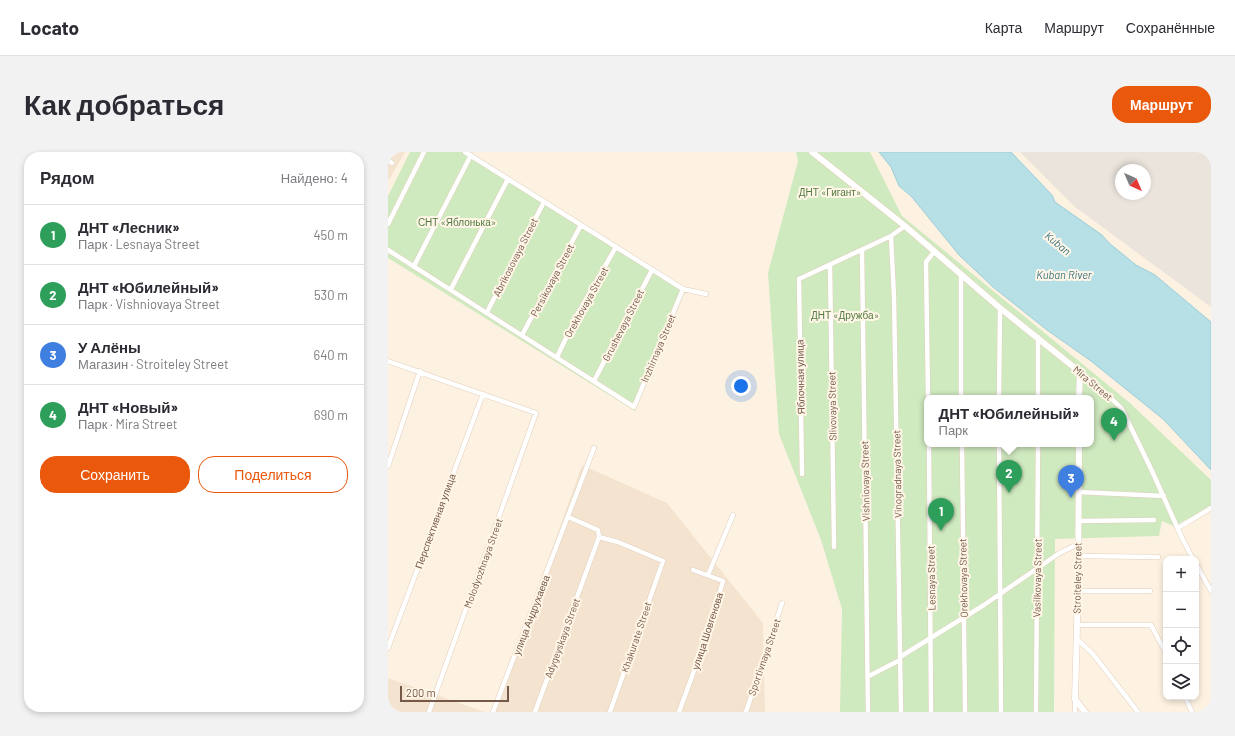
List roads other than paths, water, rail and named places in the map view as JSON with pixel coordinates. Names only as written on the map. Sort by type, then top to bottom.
[{"type":"street","points":[[388,224],[424,152]]},
{"type":"street","points":[[465,152],[683,289],[706,294]]},
{"type":"street","name":"Mira Street","points":[[812,152],[905,226],[1000,308],[1104,391],[1122,409],[1192,556]]},
{"type":"street","points":[[414,266],[471,156]]},
{"type":"street","points":[[451,289],[508,179]]},
{"type":"street","name":"Abrikosovaya Street","points":[[487,312],[544,202]]},
{"type":"street","name":"Persikovaya Street","points":[[522,334],[581,225]]},
{"type":"street","points":[[830,265],[891,236],[905,226]]},
{"type":"street","name":"Vinogradnaya Street","points":[[891,236],[894,297],[901,712]]},
{"type":"street","name":"Orekhovaya Street","points":[[556,357],[578,313],[616,247]]},
{"type":"street","points":[[388,250],[594,381]]},
{"type":"street","name":"Vishniovaya Street","points":[[862,250],[869,676],[868,712]]},
{"type":"street","points":[[928,395],[926,262],[934,252]]},
{"type":"street","name":"Яблочная улица","points":[[802,474],[799,279],[830,265]]},
{"type":"street","name":"Slivovaya Street","points":[[830,265],[834,547]]},
{"type":"street","name":"Grushevaya Street","points":[[594,381],[652,270]]},
{"type":"street","points":[[961,274],[961,395]]},
{"type":"street","name":"Inzhirnaya Street","points":[[594,381],[634,406],[683,289]]},
{"type":"street","points":[[999,395],[1000,308]]},
{"type":"street","points":[[1038,337],[1038,395]]},
{"type":"street","points":[[388,361],[483,394]]},
{"type":"street","points":[[388,466],[420,371]]},
{"type":"street","points":[[1079,395],[1080,372]]},
{"type":"street","name":"Molodyozhnaya Street","points":[[429,712],[536,413],[483,394]]},
{"type":"street","name":"Перспективная улица","points":[[388,648],[483,394]]},
{"type":"street","name":"Lesnaya Street","points":[[929,447],[931,712]]},
{"type":"street","name":"Orekhovaya Street","points":[[962,447],[965,712]]},
{"type":"street","points":[[999,447],[1001,712]]},
{"type":"street","name":"Vasilkovaya Street","points":[[1036,712],[1038,447]]},
{"type":"street","name":"Stroiteley Street","points":[[1075,712],[1079,447]]},
{"type":"street","name":"улица Андрухаева","points":[[493,712],[594,448]]},
{"type":"street","points":[[1078,492],[1164,496]]},
{"type":"street","points":[[1178,528],[1211,508]]},
{"type":"street","points":[[708,575],[733,515]]},
{"type":"street","points":[[568,517],[598,530],[599,537]]},
{"type":"street","points":[[1078,520],[1154,520]]},
{"type":"street","name":"Khakurate Street","points":[[599,537],[618,542],[662,561],[610,712]]},
{"type":"street","name":"Adygeyskaya Street","points":[[535,712],[599,537]]},
{"type":"street","points":[[869,676],[900,659],[931,636],[964,617],[1058,554],[1078,544]]},
{"type":"street","points":[[1078,556],[1158,557]]},
{"type":"street","points":[[1199,569],[1211,591]]},
{"type":"street","name":"улица Шовгенова","points":[[679,712],[708,633],[723,581],[693,570]]},
{"type":"street","points":[[1078,590],[1150,592]]},
{"type":"street","name":"Sportivnaya Street","points":[[746,712],[782,603]]},
{"type":"street","points":[[1076,625],[1151,625],[1163,647]]},
{"type":"street","points":[[1076,638],[1093,654],[1138,712]]},
{"type":"street","points":[[1075,699],[1085,712]]},
{"type":"street","points":[[1186,700],[1192,712]]},
{"type":"water","name":"Kuban River","points":[[879,152],[1011,152],[1052,195],[1055,202],[1102,235],[1109,243],[1136,265],[1155,275],[1211,322],[1211,470],[1163,419],[1091,361],[1047,330],[993,287],[959,255],[911,196],[899,186],[891,167]]},
{"type":"place","name":"ДНТ «Новый»","points":[[1114,441]]},
{"type":"place","name":"ДНТ «Юбилейный»","points":[[1009,493]]},
{"type":"place","name":"У Алёны","points":[[1071,498]]},
{"type":"place","name":"ДНТ «Лесник»","points":[[941,531]]},
{"type":"park label","name":"ДНТ «Гигант»","points":[[830,192]]},
{"type":"park label","name":"СНТ «Яблонька»","points":[[457,222]]},
{"type":"park label","name":"ДНТ «Дружба»","points":[[845,315]]},
{"type":"water label","name":"Kuban","points":[[1058,243]]}]
